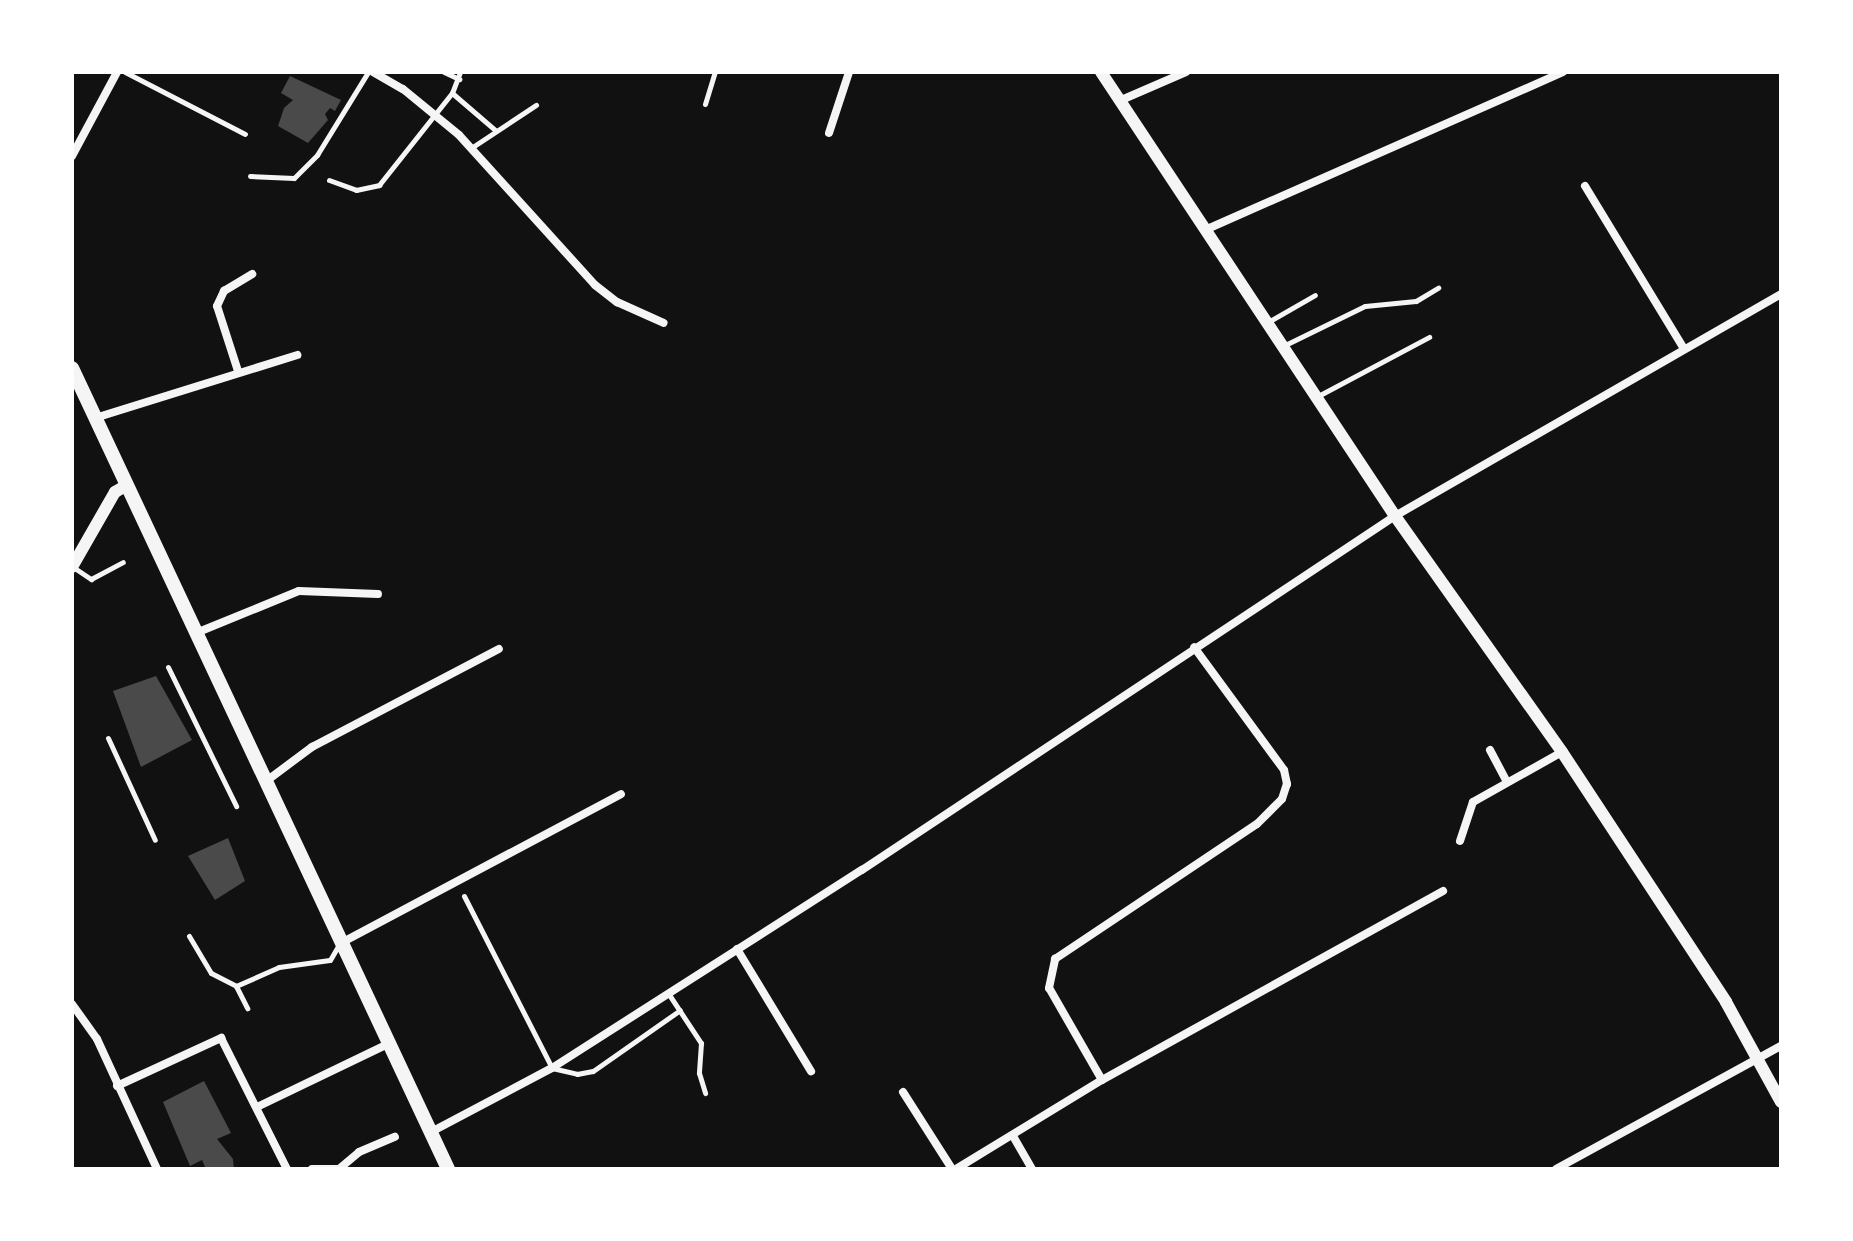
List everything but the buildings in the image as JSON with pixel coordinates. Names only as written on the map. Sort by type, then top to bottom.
[{"type":"main road","points":[[72,368],[448,1169]]},
{"type":"street","points":[[72,156],[117,72]]},
{"type":"street","points":[[370,72],[435,113],[595,285],[617,302],[664,323]]},
{"type":"street","points":[[829,133],[849,72]]},
{"type":"street","points":[[1101,72],[1395,516],[1562,752],[1759,1058],[1781,1102]]},
{"type":"street","points":[[1119,101],[1186,72]]},
{"type":"street","points":[[1204,231],[1563,72]]},
{"type":"street","points":[[1585,186],[1683,347]]},
{"type":"street","points":[[238,371],[217,306],[224,291],[252,274]]},
{"type":"street","points":[[431,1132],[552,1068],[1395,516],[1683,347],[1781,294]]},
{"type":"street","points":[[95,418],[297,355]]},
{"type":"street","points":[[72,567],[115,492],[127,485]]},
{"type":"street","points":[[196,633],[299,591],[378,594]]},
{"type":"street","points":[[1102,1080],[1063,1015],[1048,978],[1063,951],[1257,824],[1282,799],[1284,770],[1194,647]]},
{"type":"street","points":[[265,782],[312,747],[499,649]]},
{"type":"street","points":[[1490,750],[1507,782]]},
{"type":"street","points":[[1460,841],[1466,810],[1507,782],[1562,752]]},
{"type":"street","points":[[341,943],[621,794]]},
{"type":"street","points":[[903,1092],[954,1169],[1102,1080],[1443,891]]},
{"type":"street","points":[[737,949],[811,1071]]},
{"type":"street","points":[[72,1004],[97,1039],[157,1169]]},
{"type":"street","points":[[117,1086],[221,1038],[287,1169]]},
{"type":"street","points":[[257,1107],[388,1044]]},
{"type":"street","points":[[1556,1169],[1570,1166],[1781,1046]]},
{"type":"street","points":[[1013,1136],[1032,1169]]},
{"type":"street","points":[[312,1169],[339,1169],[359,1152],[395,1137]]},
{"type":"lane","points":[[125,72],[245,134]]},
{"type":"lane","points":[[250,176],[294,178],[317,155],[370,72]]},
{"type":"lane","points":[[329,180],[356,190],[374,188],[452,93],[460,76],[444,72]]},
{"type":"lane","points":[[705,104],[715,72]]},
{"type":"lane","points":[[452,93],[495,130]]},
{"type":"lane","points":[[470,149],[536,105]]},
{"type":"lane","points":[[1283,346],[1365,306],[1416,301],[1438,288]]},
{"type":"lane","points":[[1268,323],[1315,295]]},
{"type":"lane","points":[[1317,397],[1429,337]]},
{"type":"lane","points":[[72,567],[91,579],[123,562]]},
{"type":"lane","points":[[168,667],[208,743],[236,806]]},
{"type":"lane","points":[[108,738],[155,840]]},
{"type":"lane","points":[[464,896],[552,1068],[577,1074],[593,1071],[680,1010]]},
{"type":"lane","points":[[189,936],[211,973],[236,986],[247,1008]]},
{"type":"lane","points":[[236,986],[279,967],[330,960],[341,943]]},
{"type":"lane","points":[[668,993],[701,1043],[699,1073],[705,1093]]}]
